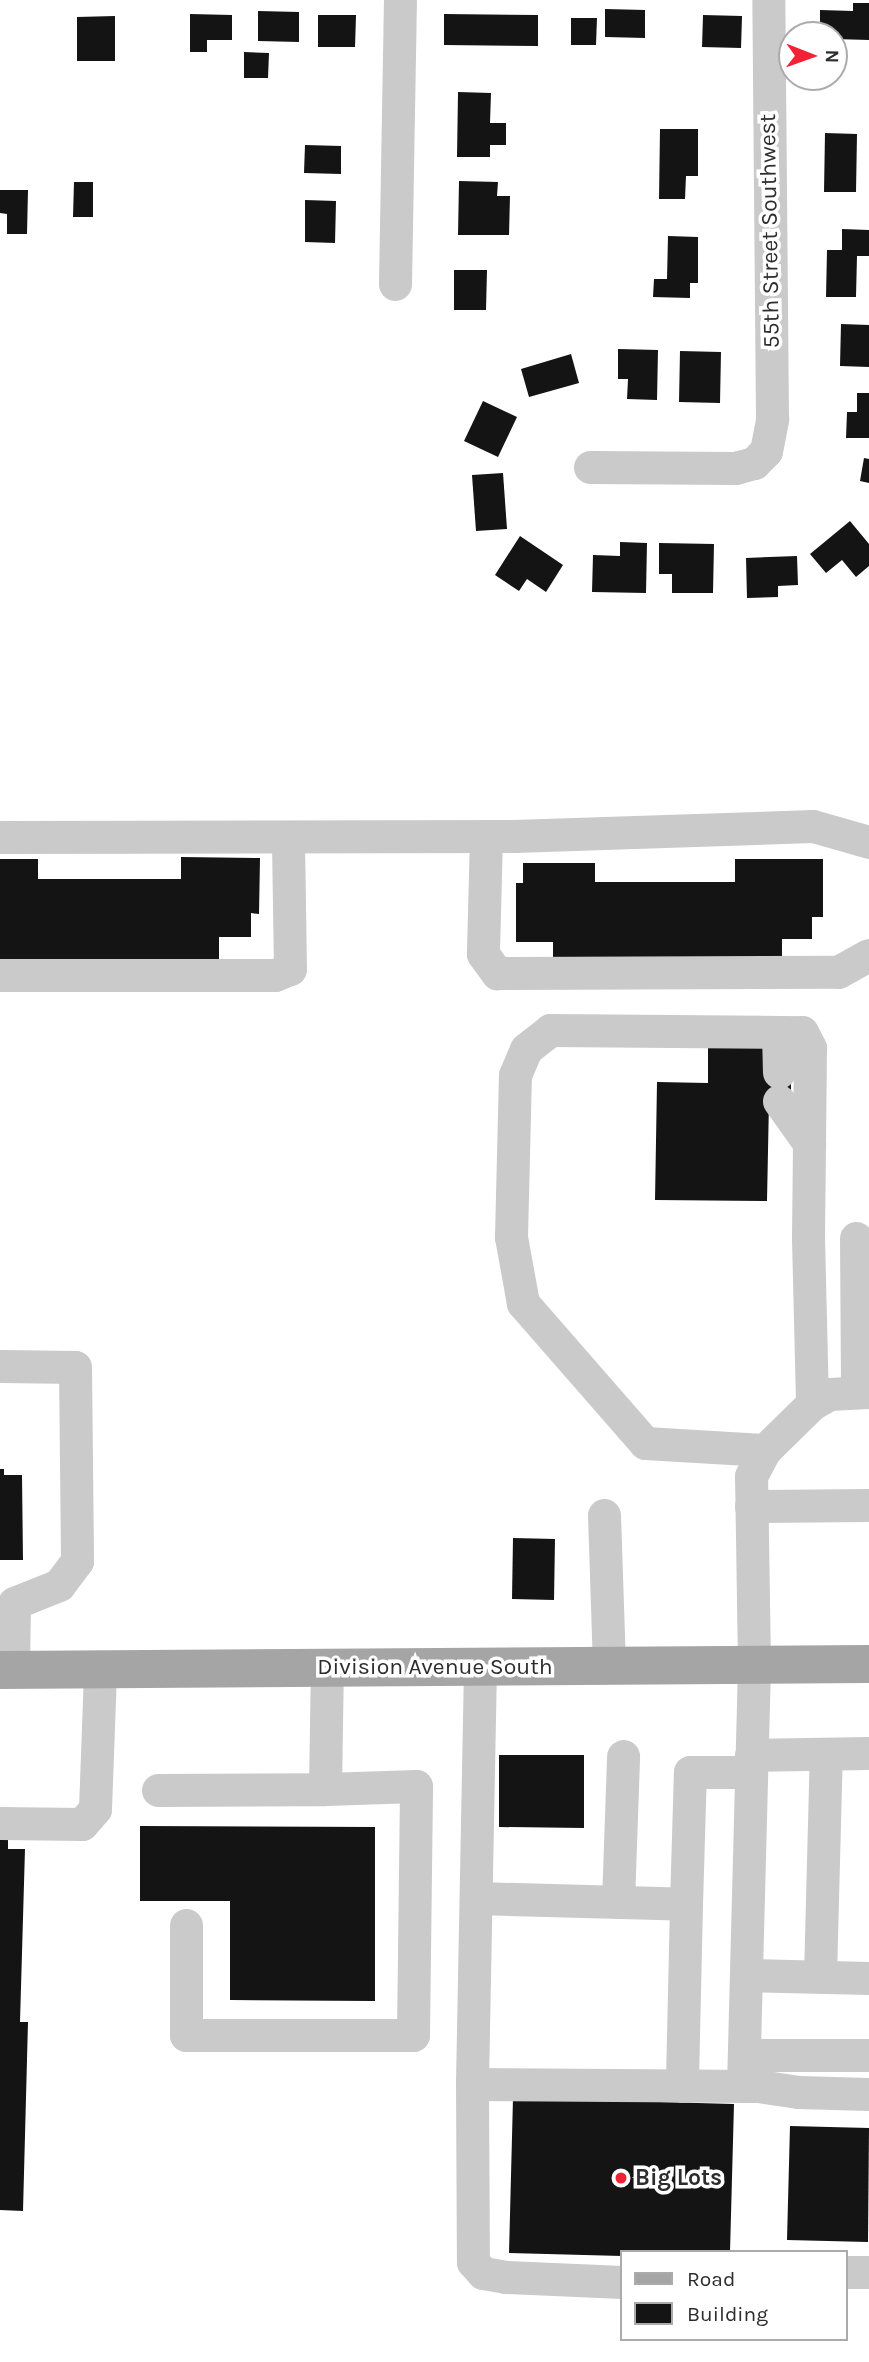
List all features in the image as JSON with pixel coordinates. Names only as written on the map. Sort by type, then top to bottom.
[{"type":"main road","name":"Division Avenue South","points":[[6,1670],[869,1664]]},
{"type":"street","points":[[395,284],[400,0]]},
{"type":"street","name":"55th Street Southwest","points":[[590,467],[724,469],[746,466],[760,459],[770,442],[772,419],[768,0]]},
{"type":"street","points":[[0,837],[485,836],[813,826],[869,842]]},
{"type":"street","points":[[0,975],[275,975],[290,969],[288,836]]},
{"type":"street","points":[[485,836],[483,954],[497,973],[838,972],[869,956]]},
{"type":"street","points":[[765,1450],[645,1443],[523,1303],[511,1237],[515,1075],[526,1049],[550,1030],[802,1032],[810,1048],[808,1238],[812,1404]]},
{"type":"street","points":[[778,1032],[779,1086],[809,1143]]},
{"type":"street","points":[[743,2071],[754,1664],[751,1476],[765,1450],[812,1404],[829,1394],[863,1392],[862,1238],[808,1238]]},
{"type":"street","points":[[0,1366],[75,1367],[77,1561],[59,1585],[7,1602],[6,1670]]},
{"type":"street","points":[[751,1506],[869,1505]]},
{"type":"street","points":[[604,1515],[609,1666]]},
{"type":"street","points":[[480,1666],[472,2084],[473,2262],[483,2273],[505,2277],[620,2282]]},
{"type":"street","points":[[326,1789],[327,1668]]},
{"type":"street","points":[[0,1823],[82,1824],[95,1809],[100,1670]]},
{"type":"street","points":[[682,2086],[690,1772],[826,1754],[869,1753]]},
{"type":"street","points":[[820,1976],[826,1754]]},
{"type":"street","points":[[618,1902],[623,1756]]},
{"type":"street","points":[[159,1790],[416,1786],[413,2035],[186,2035],[186,1925]]},
{"type":"street","points":[[475,1898],[686,1904]]},
{"type":"street","points":[[746,1975],[869,1978]]},
{"type":"street","points":[[472,2084],[682,2086],[743,2071],[869,2055]]},
{"type":"street","points":[[743,2071],[798,2092],[869,2094]]},
{"type":"street","points":[[848,2272],[869,2272]]},
{"type":"building","points":[[853,3],[869,3],[869,40],[848,39],[848,21],[820,21],[820,10],[853,11]]},
{"type":"building","points":[[605,9],[645,10],[645,38],[605,37]]},
{"type":"building","points":[[258,11],[299,12],[299,42],[258,41]]},
{"type":"building","points":[[190,14],[232,15],[232,40],[207,40],[207,52],[190,52]]},
{"type":"building","points":[[444,14],[538,15],[538,46],[444,45]]},
{"type":"building","points":[[318,15],[356,15],[355,47],[318,47]]},
{"type":"building","points":[[703,15],[742,16],[741,48],[702,47]]},
{"type":"building","points":[[115,16],[115,61],[77,61],[77,17]]},
{"type":"building","points":[[571,18],[597,18],[596,45],[571,45]]},
{"type":"building","points":[[244,52],[269,53],[268,78],[244,78]]},
{"type":"building","points":[[458,92],[491,93],[490,123],[506,123],[506,145],[490,145],[490,157],[457,157]]},
{"type":"building","points":[[660,129],[698,129],[698,176],[686,176],[685,199],[659,199]]},
{"type":"building","points":[[825,133],[857,134],[856,192],[824,192]]},
{"type":"building","points":[[305,145],[341,146],[341,174],[304,173]]},
{"type":"building","points":[[459,181],[498,182],[497,196],[510,196],[509,235],[458,235]]},
{"type":"building","points":[[74,182],[93,182],[93,217],[73,217]]},
{"type":"building","points":[[0,190],[28,190],[27,234],[7,234],[7,214],[0,213]]},
{"type":"building","points":[[305,200],[336,201],[335,243],[305,242]]},
{"type":"building","points":[[842,229],[869,230],[869,256],[857,256],[856,297],[826,297],[827,250],[842,250]]},
{"type":"building","points":[[668,236],[698,237],[698,283],[690,283],[690,298],[653,297],[654,279],[667,279]]},
{"type":"building","points":[[454,270],[487,270],[486,310],[454,310]]},
{"type":"building","points":[[841,324],[869,325],[869,367],[840,366]]},
{"type":"building","points":[[618,349],[658,350],[657,400],[627,399],[628,379],[618,379]]},
{"type":"building","points":[[680,351],[721,352],[720,403],[679,402]]},
{"type":"building","points":[[571,354],[579,383],[529,397],[521,369]]},
{"type":"building","points":[[857,393],[869,393],[869,438],[846,438],[847,412],[857,412]]},
{"type":"building","points":[[483,401],[517,417],[498,457],[464,441]]},
{"type":"building","points":[[864,458],[869,459],[869,483],[860,481]]},
{"type":"building","points":[[503,473],[507,529],[476,531],[472,475]]},
{"type":"building","points":[[850,521],[869,544],[869,566],[856,577],[842,560],[826,573],[810,554]]},
{"type":"building","points":[[520,536],[563,565],[546,592],[527,579],[519,591],[495,575]]},
{"type":"building","points":[[620,542],[647,543],[646,593],[592,592],[593,555],[620,556]]},
{"type":"building","points":[[659,543],[714,544],[713,593],[672,593],[672,574],[659,574]]},
{"type":"building","points":[[797,556],[798,585],[778,586],[778,597],[747,598],[746,558]]},
{"type":"building","points":[[181,857],[260,858],[259,914],[251,913],[251,937],[219,937],[219,970],[0,969],[0,859],[38,859],[38,879],[181,879]]},
{"type":"building","points":[[735,859],[823,859],[823,917],[812,917],[812,939],[782,939],[782,967],[553,967],[553,942],[516,942],[516,883],[523,883],[523,863],[595,863],[595,882],[735,882]]},
{"type":"building","points":[[708,1047],[769,1048],[791,1072],[791,1101],[769,1101],[767,1201],[655,1200],[657,1082],[708,1083]]},
{"type":"building","points":[[0,1469],[4,1469],[4,1475],[22,1475],[23,1560],[0,1560]]},
{"type":"building","points":[[513,1538],[555,1539],[554,1600],[512,1599]]},
{"type":"building","points":[[499,1755],[584,1755],[584,1828],[499,1827]]},
{"type":"building","points":[[140,1826],[375,1827],[375,2001],[230,2000],[230,1901],[140,1901]]},
{"type":"building","points":[[0,1836],[8,1836],[8,1849],[25,1849],[20,2022],[28,2022],[23,2211],[0,2210]]},
{"type":"building","name":"Big Lots","points":[[513,2098],[734,2104],[730,2250],[620,2250],[620,2256],[509,2253]]},
{"type":"building","points":[[790,2126],[869,2128],[868,2242],[787,2240]]},
{"type":"place","name":"Big Lots","points":[[621,2178]]}]
